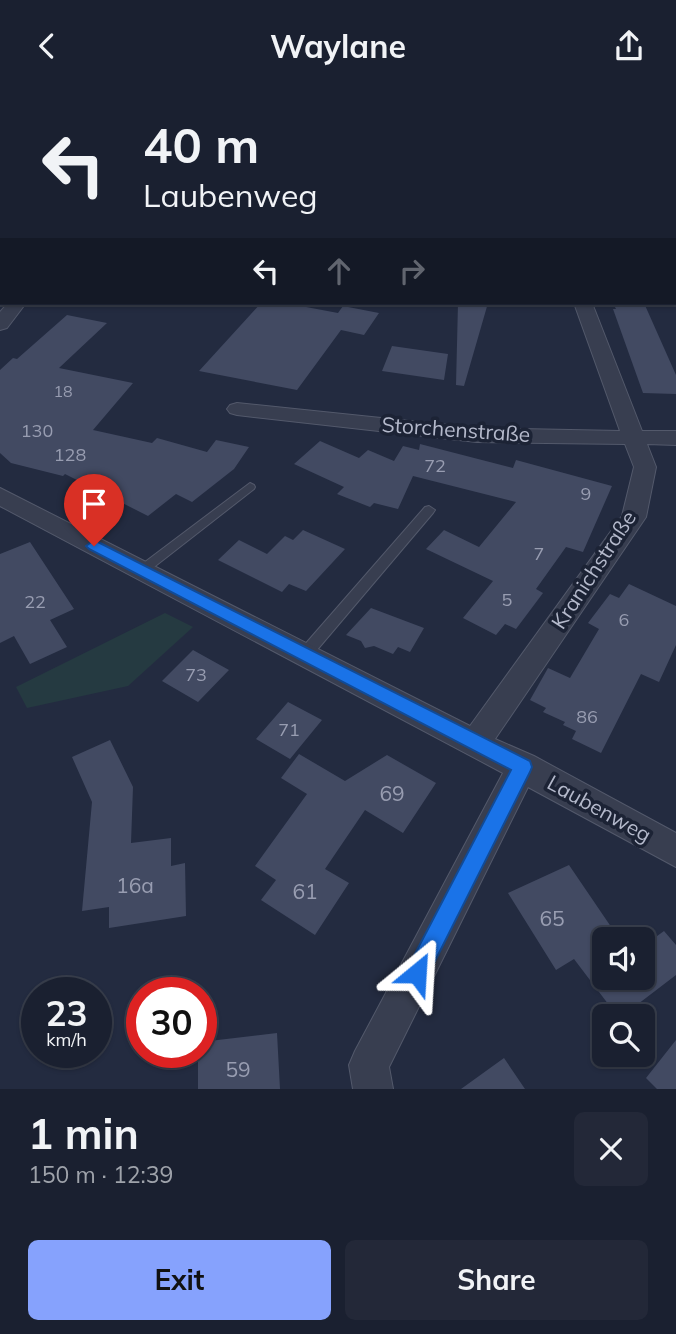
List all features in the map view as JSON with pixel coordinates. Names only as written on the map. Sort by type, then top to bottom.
[{"type":"street","points":[[0,324],[15,305]]},
{"type":"street","name":"Kranichstraße","points":[[476,742],[634,517],[645,467],[584,305]]},
{"type":"street","name":"Storchenstraße","points":[[237,409],[477,435],[676,438]]},
{"type":"street","name":"Laubenweg","points":[[0,496],[476,742],[676,851]]},
{"type":"street","points":[[373,1089],[369,1065],[523,767]]},
{"type":"lane","points":[[141,571],[250,487]]},
{"type":"lane","points":[[306,653],[429,510]]},
{"type":"shaded area","points":[[165,613],[193,627],[128,686],[27,708],[16,687]]},
{"type":"building","points":[[259,305],[296,305],[338,313],[343,306],[379,313],[364,335],[341,330],[297,390],[199,371]]},
{"type":"building","points":[[458,305],[487,305],[464,386],[456,385]]},
{"type":"building","points":[[614,305],[645,305],[676,375],[676,394],[643,393],[613,309],[616,309]]},
{"type":"building","points":[[67,315],[107,323],[59,368],[133,383],[93,430],[152,443],[157,438],[207,452],[216,440],[249,447],[234,469],[192,502],[176,494],[148,516],[65,474],[63,476],[11,463],[0,453],[0,370],[13,358],[17,359]]},
{"type":"building","points":[[392,346],[448,354],[444,380],[382,371]]},
{"type":"building","points":[[320,441],[359,458],[368,450],[394,461],[403,446],[419,450],[420,444],[513,468],[516,460],[612,486],[583,552],[566,547],[536,589],[543,593],[516,629],[505,624],[496,635],[463,618],[493,581],[426,549],[444,530],[479,547],[516,502],[413,476],[398,509],[374,503],[370,507],[337,494],[344,487],[294,464]]},
{"type":"building","points":[[303,530],[345,549],[306,591],[289,584],[282,592],[218,560],[239,540],[267,554],[285,536],[293,540]]},
{"type":"building","points":[[30,542],[74,609],[50,620],[67,647],[30,664],[14,636],[0,643],[0,554]]},
{"type":"building","points":[[629,584],[676,606],[676,645],[659,682],[641,674],[601,753],[572,739],[576,731],[563,725],[565,722],[543,712],[546,708],[530,700],[548,668],[570,678],[599,629],[588,623],[610,594],[619,598]]},
{"type":"building","points":[[371,608],[424,628],[410,652],[398,647],[393,654],[374,646],[365,648],[361,641],[346,635]]},
{"type":"building","points":[[193,650],[229,670],[198,702],[162,681]]},
{"type":"building","points":[[288,702],[322,720],[290,759],[256,739]]},
{"type":"building","points":[[110,740],[133,787],[131,843],[171,838],[171,866],[185,863],[186,916],[109,928],[109,907],[82,911],[92,802],[72,757]]},
{"type":"building","points":[[299,754],[345,781],[387,755],[436,783],[403,833],[365,810],[325,869],[349,883],[315,935],[261,900],[276,880],[255,866],[307,794],[281,778]]},
{"type":"building","points":[[569,865],[611,927],[592,927],[592,983],[574,959],[556,970],[508,893]]},
{"type":"building","points":[[664,931],[676,945],[676,975],[638,1004],[608,1004],[598,990],[655,990],[655,938]]},
{"type":"building","points":[[277,1033],[280,1089],[198,1089],[198,1068],[217,1068],[217,1040]]},
{"type":"building","points":[[676,1040],[676,1089],[657,1089],[646,1078]]},
{"type":"building","points":[[504,1058],[525,1089],[461,1089]]},
{"type":"route","points":[[94,546],[523,767],[417,973]]}]
